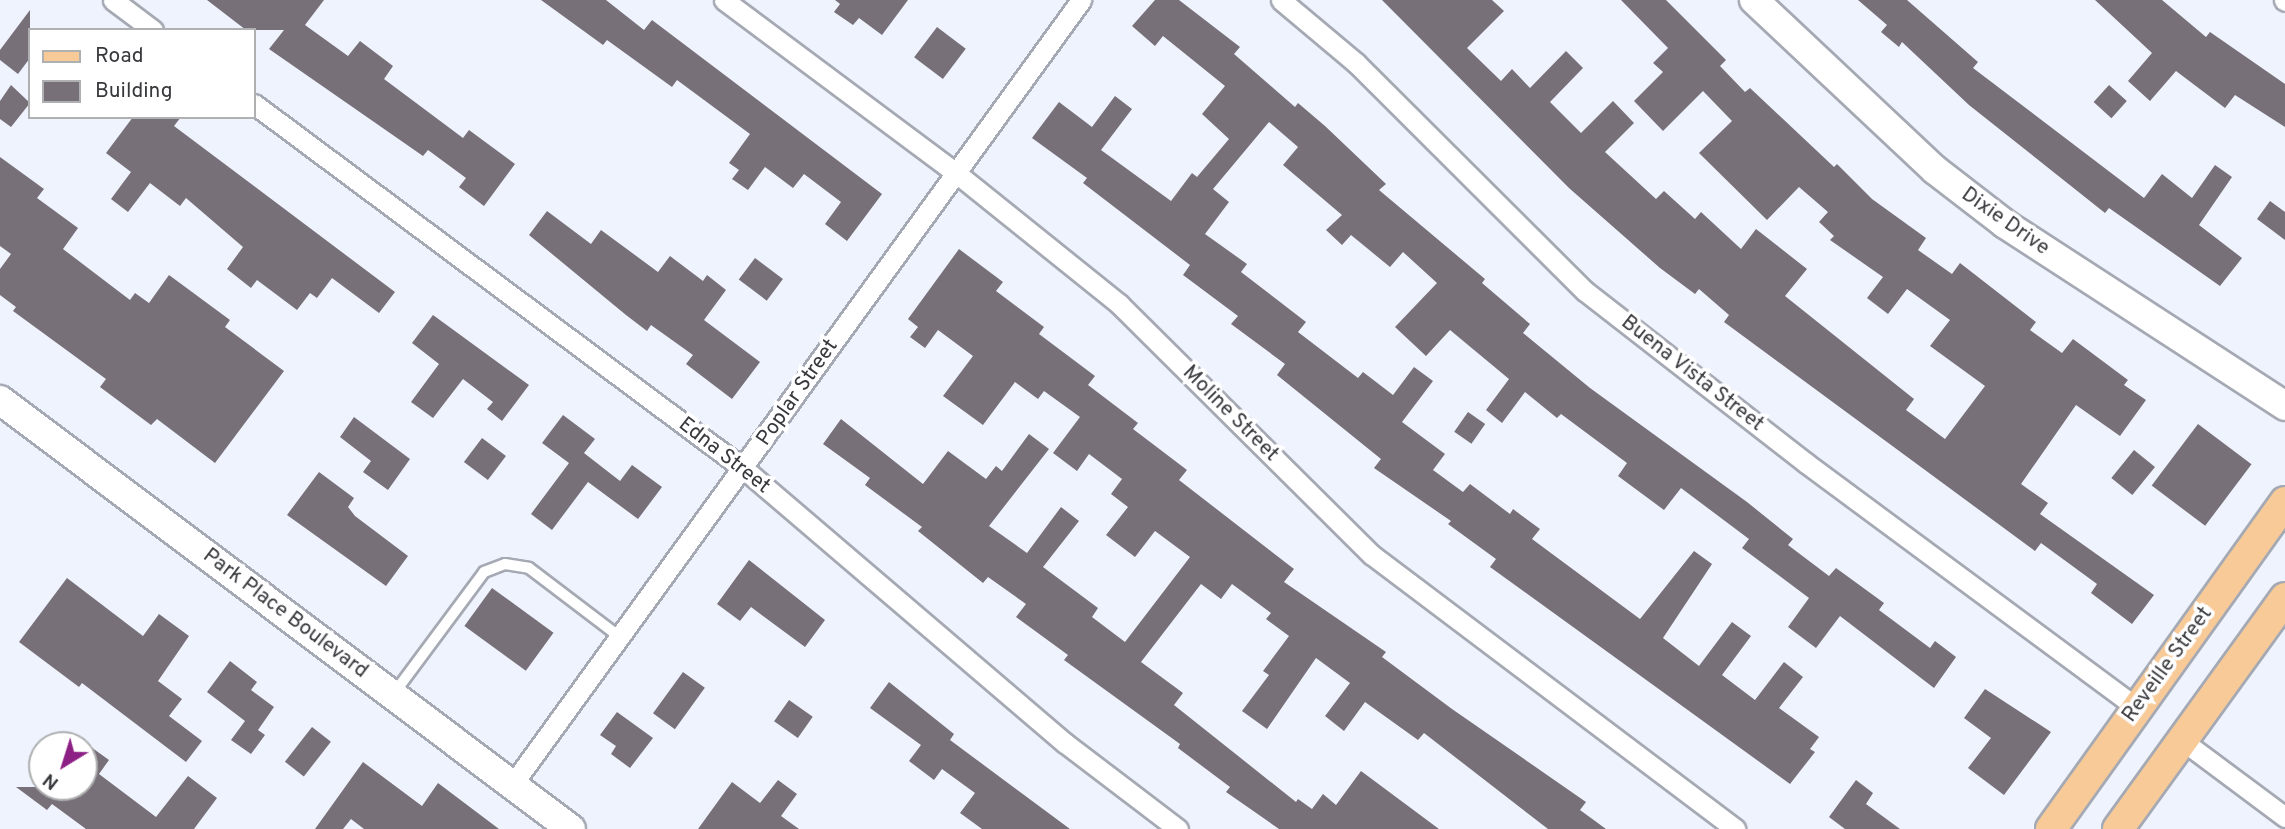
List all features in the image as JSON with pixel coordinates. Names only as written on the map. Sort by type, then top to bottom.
[{"type":"main road","name":"Dixie Drive","points":[[1754,0],[1798,45],[1965,194],[2285,405]]},
{"type":"main road","name":"Park Place Boulevard","points":[[0,400],[569,828]]},
{"type":"main road","name":"Reveille Street","points":[[2051,829],[2285,502]]},
{"type":"main road","points":[[2118,829],[2285,598]]},
{"type":"street","points":[[113,0],[150,28]]},
{"type":"street","name":"Moline Street","points":[[724,0],[955,172],[1119,304],[1372,555],[1735,829]]},
{"type":"street","name":"Poplar Street","points":[[512,785],[744,469],[1081,0]]},
{"type":"street","name":"Buena Vista Street","points":[[1280,0],[1356,63],[1585,291],[1806,463],[2137,708]]},
{"type":"street","name":"Edna Street","points":[[256,105],[744,469],[1065,743],[1178,829]]},
{"type":"street","points":[[2183,741],[2285,817]]},
{"type":"lane","points":[[393,695],[484,572],[505,564],[529,568],[620,637]]},
{"type":"building","points":[[207,0],[324,0],[305,25],[348,56],[360,41],[393,66],[384,79],[463,138],[469,130],[515,164],[484,206],[459,187],[466,178],[428,150],[423,156],[269,49],[284,30],[243,28]]},
{"type":"building","points":[[541,0],[606,0],[644,30],[652,20],[882,194],[847,241],[825,224],[841,202],[804,174],[793,188],[765,167],[748,190],[732,179],[739,170],[729,163],[750,134],[677,80],[672,87],[607,40],[603,45]]},
{"type":"building","points":[[835,0],[908,0],[882,35],[859,18],[853,25],[834,12],[840,4]]},
{"type":"building","points":[[1155,0],[1179,0],[1240,47],[1234,54],[1295,107],[1298,103],[1325,126],[1386,184],[1379,190],[1485,279],[1482,283],[1530,324],[1523,333],[1590,388],[1747,502],[1793,539],[1788,545],[1829,576],[1836,568],[1884,603],[1879,610],[1930,648],[1935,641],[1956,657],[1934,688],[1840,616],[1816,648],[1788,627],[1809,598],[1742,548],[1749,539],[1681,488],[1664,510],[1618,476],[1627,463],[1561,414],[1557,418],[1525,392],[1502,423],[1486,410],[1509,379],[1450,330],[1426,356],[1395,327],[1437,283],[1403,252],[1390,267],[1351,235],[1342,245],[1326,230],[1342,215],[1283,165],[1298,147],[1269,122],[1213,189],[1229,202],[1205,234],[1247,264],[1241,272],[1306,322],[1298,332],[1358,378],[1363,372],[1393,395],[1414,367],[1433,381],[1402,422],[1445,454],[1433,470],[1463,492],[1470,484],[1510,514],[1513,509],[1540,529],[1532,539],[1640,619],[1694,551],[1712,564],[1663,638],[1699,666],[1732,622],[1751,636],[1722,675],[1755,700],[1784,662],[1803,677],[1779,708],[1819,737],[1810,749],[1815,752],[1790,784],[1490,567],[1496,559],[1448,524],[1451,521],[1374,468],[1381,459],[1277,375],[1285,364],[1231,324],[1238,316],[1183,275],[1190,265],[1083,183],[1087,178],[1032,138],[1059,102],[1092,127],[1115,96],[1132,109],[1101,150],[1171,201],[1192,173],[1197,177],[1229,139],[1202,114],[1225,86],[1163,36],[1155,46],[1132,26]]},
{"type":"building","points":[[1382,0],[1492,0],[1504,11],[1467,48],[1501,81],[1512,69],[1530,88],[1566,51],[1583,68],[1550,102],[1581,133],[1613,101],[1634,123],[1605,152],[1656,199],[1664,191],[1695,219],[1701,212],[1741,249],[1756,229],[1807,269],[1785,296],[1914,399],[1906,410],[1945,439],[1985,386],[1930,346],[1950,320],[1907,289],[1888,314],[1867,298],[1883,277],[1830,240],[1834,236],[1819,222],[1828,212],[1799,187],[1767,220],[1699,153],[1732,121],[1703,91],[1663,131],[1634,101],[1663,72],[1653,63],[1668,48],[1621,0],[1666,0],[1726,60],[1720,66],[1745,92],[1750,88],[1834,167],[1837,164],[1872,199],[1926,238],[1918,250],[1952,274],[1960,263],[2036,322],[2030,330],[2062,353],[2073,339],[2128,380],[2124,385],[2146,400],[2120,436],[2076,405],[2021,484],[2048,503],[2040,514],[2154,595],[2132,624],[2091,593],[2097,584],[2041,543],[2035,551],[1724,322],[1729,315],[1699,289],[1695,294],[1660,268],[1569,188]]},
{"type":"building","points":[[1858,0],[1907,0],[1978,62],[1973,68],[2144,198],[2162,174],[2192,198],[2215,165],[2232,177],[2199,225],[2242,258],[2220,286],[2109,208],[2105,213],[1969,105],[1902,42],[1899,47],[1881,32],[1887,25]]},
{"type":"building","points":[[2095,0],[2162,0],[2206,37],[2210,32],[2285,84],[2285,127],[2235,95],[2225,108],[2176,71],[2150,101],[2128,81],[2152,53]]},
{"type":"building","points":[[30,10],[28,61],[18,74],[0,60],[0,50]]},
{"type":"building","points":[[937,27],[966,49],[943,79],[914,57]]},
{"type":"building","points":[[11,85],[28,101],[28,106],[11,127],[0,119],[0,101]]},
{"type":"building","points":[[2109,85],[2127,101],[2111,118],[2094,102]]},
{"type":"building","points":[[132,119],[179,119],[174,126],[395,292],[379,313],[332,278],[317,298],[310,293],[297,310],[257,280],[251,288],[227,269],[243,247],[186,198],[180,206],[150,183],[128,212],[111,199],[131,172],[106,153]]},
{"type":"building","points":[[0,157],[44,189],[37,198],[78,228],[63,249],[130,300],[135,293],[149,303],[169,275],[230,320],[225,327],[284,371],[215,463],[157,419],[151,425],[100,387],[106,379],[13,311],[16,307],[0,295],[0,269],[11,254],[0,246]]},
{"type":"building","points":[[2270,201],[2285,212],[2285,240],[2257,219]]},
{"type":"building","points":[[547,211],[591,244],[601,230],[658,272],[670,256],[703,281],[707,275],[726,290],[704,320],[760,362],[732,399],[686,364],[693,355],[651,325],[647,331],[529,235]]},
{"type":"building","points":[[959,249],[1003,282],[996,291],[1044,327],[1039,334],[1095,376],[1088,385],[1138,423],[1133,429],[1187,470],[1179,480],[1294,569],[1284,582],[1386,652],[1382,657],[1452,709],[1586,802],[1580,810],[1606,829],[1548,829],[1424,733],[1418,740],[1365,702],[1344,731],[1325,716],[1350,683],[1316,658],[1267,729],[1242,711],[1269,675],[1263,671],[1289,636],[1266,619],[1271,613],[1232,584],[1221,599],[1201,584],[1141,662],[1183,693],[1174,705],[1296,802],[1298,799],[1312,809],[1323,794],[1336,805],[1361,771],[1439,829],[1279,829],[1226,792],[1230,787],[1178,748],[1180,744],[1064,660],[1068,655],[1016,617],[1026,604],[988,577],[983,583],[918,531],[922,527],[865,485],[870,478],[823,444],[841,419],[923,484],[948,451],[986,479],[996,466],[1002,471],[1029,434],[1049,449],[989,526],[1027,553],[1061,507],[1079,521],[1043,567],[1098,608],[1092,617],[1125,642],[1190,557],[1155,531],[1135,557],[1106,535],[1128,507],[1111,494],[1122,479],[1089,454],[1077,471],[1053,453],[1080,417],[1044,391],[1038,399],[1015,382],[983,425],[943,396],[973,356],[938,330],[925,348],[910,337],[918,327],[908,319]]},
{"type":"building","points":[[755,258],[783,279],[767,301],[739,280]]},
{"type":"building","points":[[433,315],[529,385],[502,421],[487,409],[493,402],[463,379],[433,418],[411,402],[439,364],[412,343]]},
{"type":"building","points":[[1468,412],[1485,424],[1471,444],[1454,432]]},
{"type":"building","points":[[563,415],[595,439],[584,453],[620,481],[632,465],[662,487],[638,519],[588,482],[552,530],[531,514],[569,463],[542,443]]},
{"type":"building","points":[[354,417],[410,459],[388,490],[363,472],[371,461],[340,437]]},
{"type":"building","points":[[2198,424],[2252,464],[2205,526],[2152,485]]},
{"type":"building","points":[[482,438],[506,456],[488,480],[464,462]]},
{"type":"building","points":[[2134,450],[2155,467],[2132,495],[2111,478]]},
{"type":"building","points":[[319,472],[354,498],[348,507],[355,516],[408,556],[386,586],[287,515]]},
{"type":"building","points":[[749,560],[825,620],[805,647],[751,607],[740,621],[717,604]]},
{"type":"building","points":[[67,578],[143,636],[159,614],[189,636],[158,681],[182,699],[169,716],[202,741],[186,762],[82,683],[79,687],[19,642]]},
{"type":"building","points":[[492,588],[553,633],[526,671],[464,626]]},
{"type":"building","points":[[230,661],[257,682],[251,690],[274,707],[258,730],[265,735],[251,754],[231,740],[245,721],[207,692]]},
{"type":"building","points":[[683,672],[705,688],[675,729],[653,713]]},
{"type":"building","points":[[889,682],[954,734],[950,740],[1070,829],[982,829],[960,813],[975,793],[942,769],[934,780],[909,761],[921,745],[870,708]]},
{"type":"building","points":[[1985,689],[2051,732],[2004,795],[1968,768],[1991,738],[1964,718]]},
{"type":"building","points":[[789,700],[813,717],[798,738],[774,721]]},
{"type":"building","points":[[617,712],[653,738],[630,768],[611,754],[616,746],[600,735]]},
{"type":"building","points":[[312,727],[331,742],[304,776],[285,762]]},
{"type":"building","points":[[98,752],[109,760],[99,774],[156,817],[188,776],[217,798],[194,829],[86,829],[52,804],[47,810],[35,801],[98,801]]},
{"type":"building","points":[[363,762],[422,806],[438,783],[499,829],[364,829],[351,819],[343,829],[315,829]]},
{"type":"building","points":[[778,780],[797,794],[781,816],[799,829],[698,829],[732,782],[760,803]]},
{"type":"building","points":[[1856,780],[1873,793],[1866,804],[1900,829],[1845,829],[1829,817]]},
{"type":"building","points":[[16,787],[28,787],[28,796]]}]
